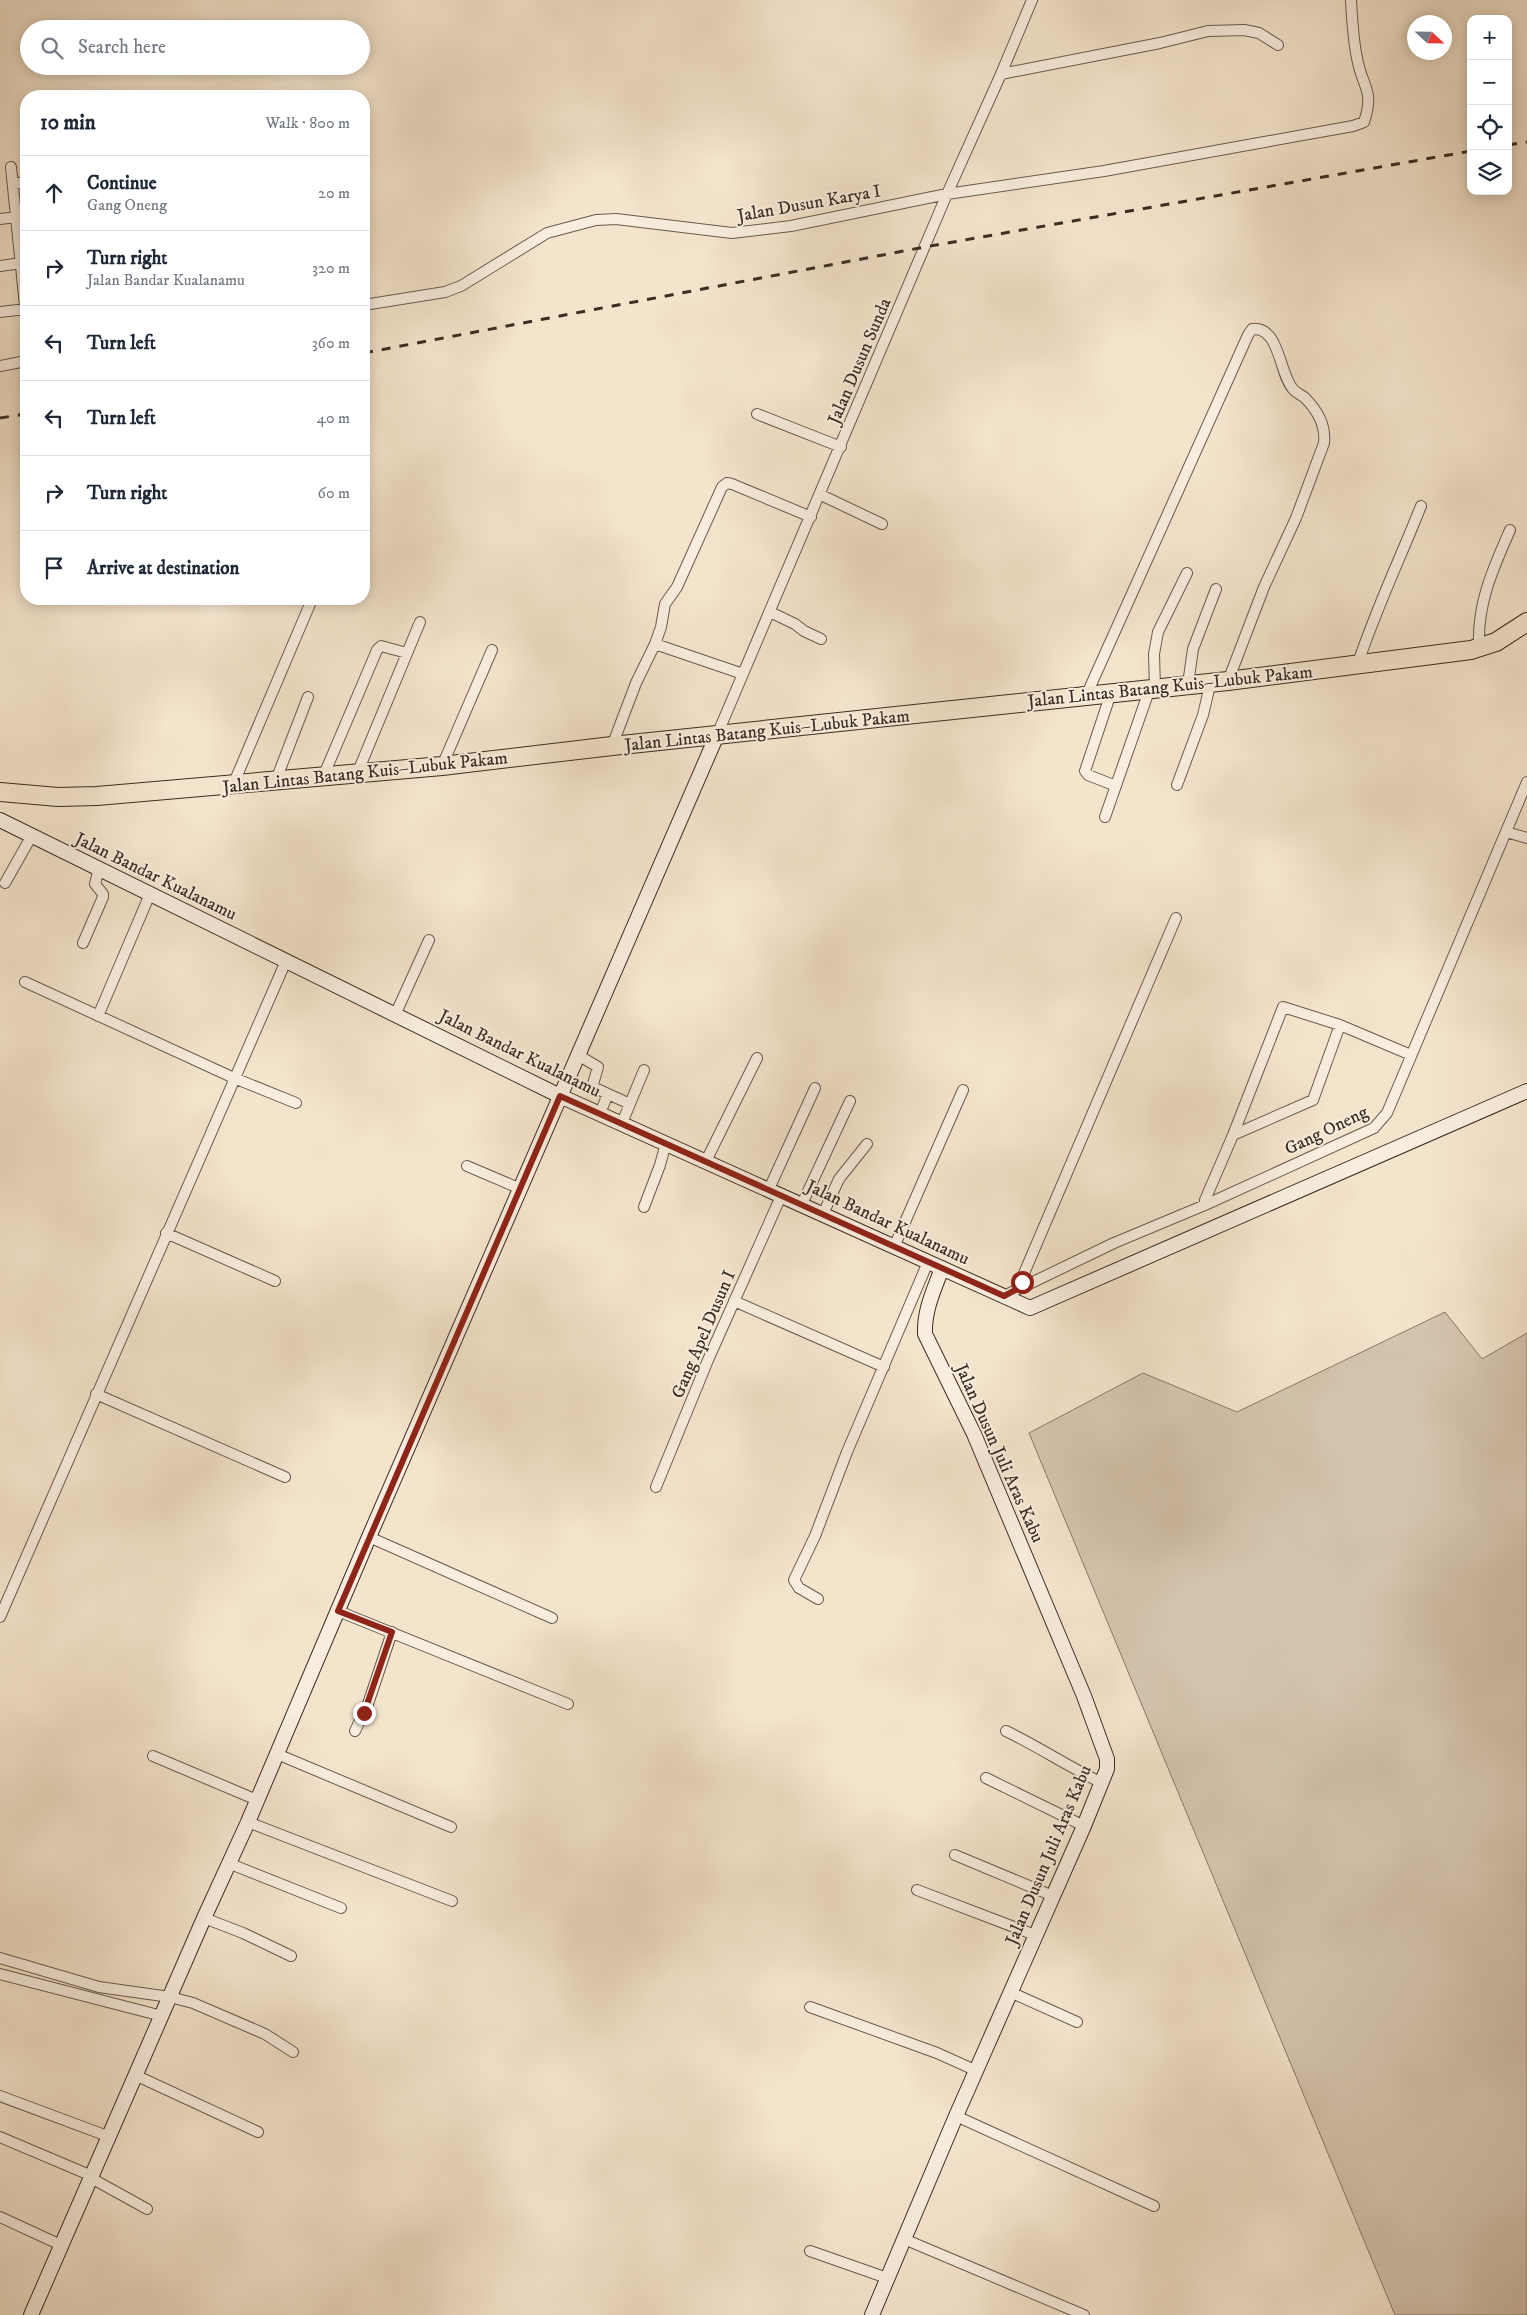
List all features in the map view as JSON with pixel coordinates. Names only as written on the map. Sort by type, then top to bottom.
[{"type":"highway","name":"Jalan Lintas Batang Kuis–Lubuk Pakam","points":[[0,792],[58,797],[97,796],[276,780],[323,778],[1228,681],[1434,656],[1496,642],[1527,622]]},
{"type":"street","name":"Jalan Dusun Sunda","points":[[717,735],[841,448],[947,194],[1032,0]]},
{"type":"street","name":"Jalan Dusun Karya I","points":[[370,303],[445,292],[461,286],[547,233],[596,220],[616,220],[732,232],[791,226],[947,194],[1104,171],[1353,126],[1364,122],[1368,110],[1368,91],[1357,61],[1351,0]]},
{"type":"street","points":[[1001,74],[1160,43],[1208,31],[1244,30],[1259,33],[1278,45]]},
{"type":"street","points":[[8,170],[13,184],[16,217],[20,226]]},
{"type":"street","points":[[13,184],[20,183]]},
{"type":"street","points":[[0,219],[16,217]]},
{"type":"street","points":[[0,266],[20,264]]},
{"type":"street","points":[[0,312],[20,310]]},
{"type":"street","points":[[1086,696],[1248,335],[1252,329],[1259,328],[1265,330],[1271,337],[1292,388],[1307,400],[1321,418],[1325,431],[1324,443],[1296,518],[1264,587],[1228,681]]},
{"type":"street","points":[[0,366],[20,363]]},
{"type":"street","points":[[757,414],[841,448]]},
{"type":"street","points":[[612,746],[636,682],[662,627],[666,604],[677,588],[724,484],[732,484],[811,517]]},
{"type":"street","points":[[821,495],[882,524]]},
{"type":"street","points":[[1357,666],[1372,622],[1398,566],[1422,506]]},
{"type":"street","points":[[1479,647],[1478,629],[1489,576],[1510,530]]},
{"type":"street","points":[[1105,817],[1152,688],[1154,654],[1158,632],[1187,574]]},
{"type":"street","points":[[1188,684],[1193,649],[1216,589]]},
{"type":"street","points":[[233,785],[310,605]]},
{"type":"street","points":[[770,612],[821,639]]},
{"type":"street","points":[[357,774],[420,622]]},
{"type":"street","points":[[655,644],[743,674]]},
{"type":"street","points":[[323,778],[377,650],[381,646],[386,646],[407,653]]},
{"type":"street","points":[[442,766],[492,650]]},
{"type":"street","points":[[1178,785],[1203,715],[1211,682]]},
{"type":"street","points":[[1111,693],[1085,771],[1088,775],[1116,786]]},
{"type":"street","points":[[276,780],[308,697]]},
{"type":"street","points":[[31,2315],[63,2246],[135,2075],[228,1863],[248,1822],[369,1537],[717,735]]},
{"type":"street","name":"Gang Oneng","points":[[1004,1296],[1114,1243],[1205,1205],[1374,1128],[1387,1113],[1527,782]]},
{"type":"street","name":"Jalan Bandar Kualanamu","points":[[0,820],[31,837],[99,868],[560,1096],[1030,1308],[1527,1091]]},
{"type":"street","points":[[1506,832],[1527,838]]},
{"type":"street","points":[[5,883],[31,837]]},
{"type":"street","points":[[83,943],[103,897],[103,894],[95,884],[99,868]]},
{"type":"street","points":[[98,1016],[150,894]]},
{"type":"street","points":[[1023,1286],[1022,1278],[1176,918]]},
{"type":"street","points":[[396,1014],[429,940]]},
{"type":"street","points":[[0,1616],[286,961]]},
{"type":"street","points":[[25,982],[234,1078],[296,1103]]},
{"type":"street","points":[[1205,1205],[1205,1200],[1233,1135],[1283,1007],[1340,1025],[1411,1055]]},
{"type":"street","points":[[1233,1135],[1313,1100],[1340,1025]]},
{"type":"street","points":[[578,1055],[598,1067],[593,1084],[595,1088],[630,1104]]},
{"type":"street","points":[[706,1161],[757,1058]]},
{"type":"street","points":[[622,1123],[644,1070]]},
{"type":"street","name":"Gang Apel Dusun I","points":[[656,1487],[734,1301],[815,1088]]},
{"type":"street","points":[[894,1247],[963,1090]]},
{"type":"street","points":[[600,1113],[608,1094]]},
{"type":"street","points":[[802,1204],[850,1101]]},
{"type":"street","points":[[644,1207],[666,1143]]},
{"type":"street","points":[[823,1214],[839,1179],[867,1144]]},
{"type":"street","points":[[467,1166],[521,1189]]},
{"type":"street","points":[[166,1233],[275,1281]]},
{"type":"street","points":[[818,1599],[799,1588],[794,1580],[815,1536],[847,1452],[928,1262]]},
{"type":"street","name":"Jalan Dusun Juli Aras Kabu","points":[[872,2315],[956,2116],[1084,1826],[1107,1769],[1107,1759],[1084,1696],[974,1434],[925,1334],[924,1321],[942,1268]]},
{"type":"street","points":[[915,1296],[929,1302]]},
{"type":"street","points":[[734,1301],[884,1367]]},
{"type":"street","points":[[96,1394],[285,1477]]},
{"type":"street","points":[[369,1537],[552,1618]]},
{"type":"street","points":[[338,1611],[568,1704]]},
{"type":"street","points":[[355,1731],[368,1704],[392,1632]]},
{"type":"street","points":[[1006,1731],[1038,1746],[1066,1765],[1102,1783]]},
{"type":"street","points":[[277,1754],[450,1827]]},
{"type":"street","points":[[153,1756],[257,1800]]},
{"type":"street","points":[[986,1778],[1084,1826]]},
{"type":"street","points":[[248,1822],[452,1901]]},
{"type":"street","points":[[955,1855],[1053,1896]]},
{"type":"street","points":[[228,1863],[341,1908]]},
{"type":"street","points":[[917,1890],[1035,1935]]},
{"type":"street","points":[[204,1918],[252,1936],[292,1956]]},
{"type":"street","points":[[0,1958],[99,1986],[170,1997],[230,2018],[265,2034],[293,2052]]},
{"type":"street","points":[[0,1974],[162,2016]]},
{"type":"street","points":[[1010,1992],[1077,2022]]},
{"type":"street","points":[[810,2007],[937,2053],[977,2071]]},
{"type":"street","points":[[135,2075],[258,2132]]},
{"type":"street","points":[[0,2096],[110,2137]]},
{"type":"street","points":[[956,2116],[1154,2206]]},
{"type":"street","points":[[0,2137],[92,2177],[147,2209]]},
{"type":"street","points":[[0,2217],[63,2246]]},
{"type":"street","points":[[904,2239],[1084,2315]]},
{"type":"street","points":[[810,2251],[887,2278]]},
{"type":"shaded area","points":[[1445,1312],[1482,1359],[1527,1333],[1527,2315],[1395,2315],[1029,1433],[1143,1373],[1237,1412]]},
{"type":"railway","points":[[1512,144],[1527,142]]},
{"type":"railway","points":[[370,352],[925,247],[1467,152]]},
{"type":"railway","points":[[0,418],[20,415]]},
{"type":"route","points":[[364,1713],[392,1632],[338,1611],[560,1096],[782,1194],[1004,1296],[1023,1286],[1022,1282]]}]
